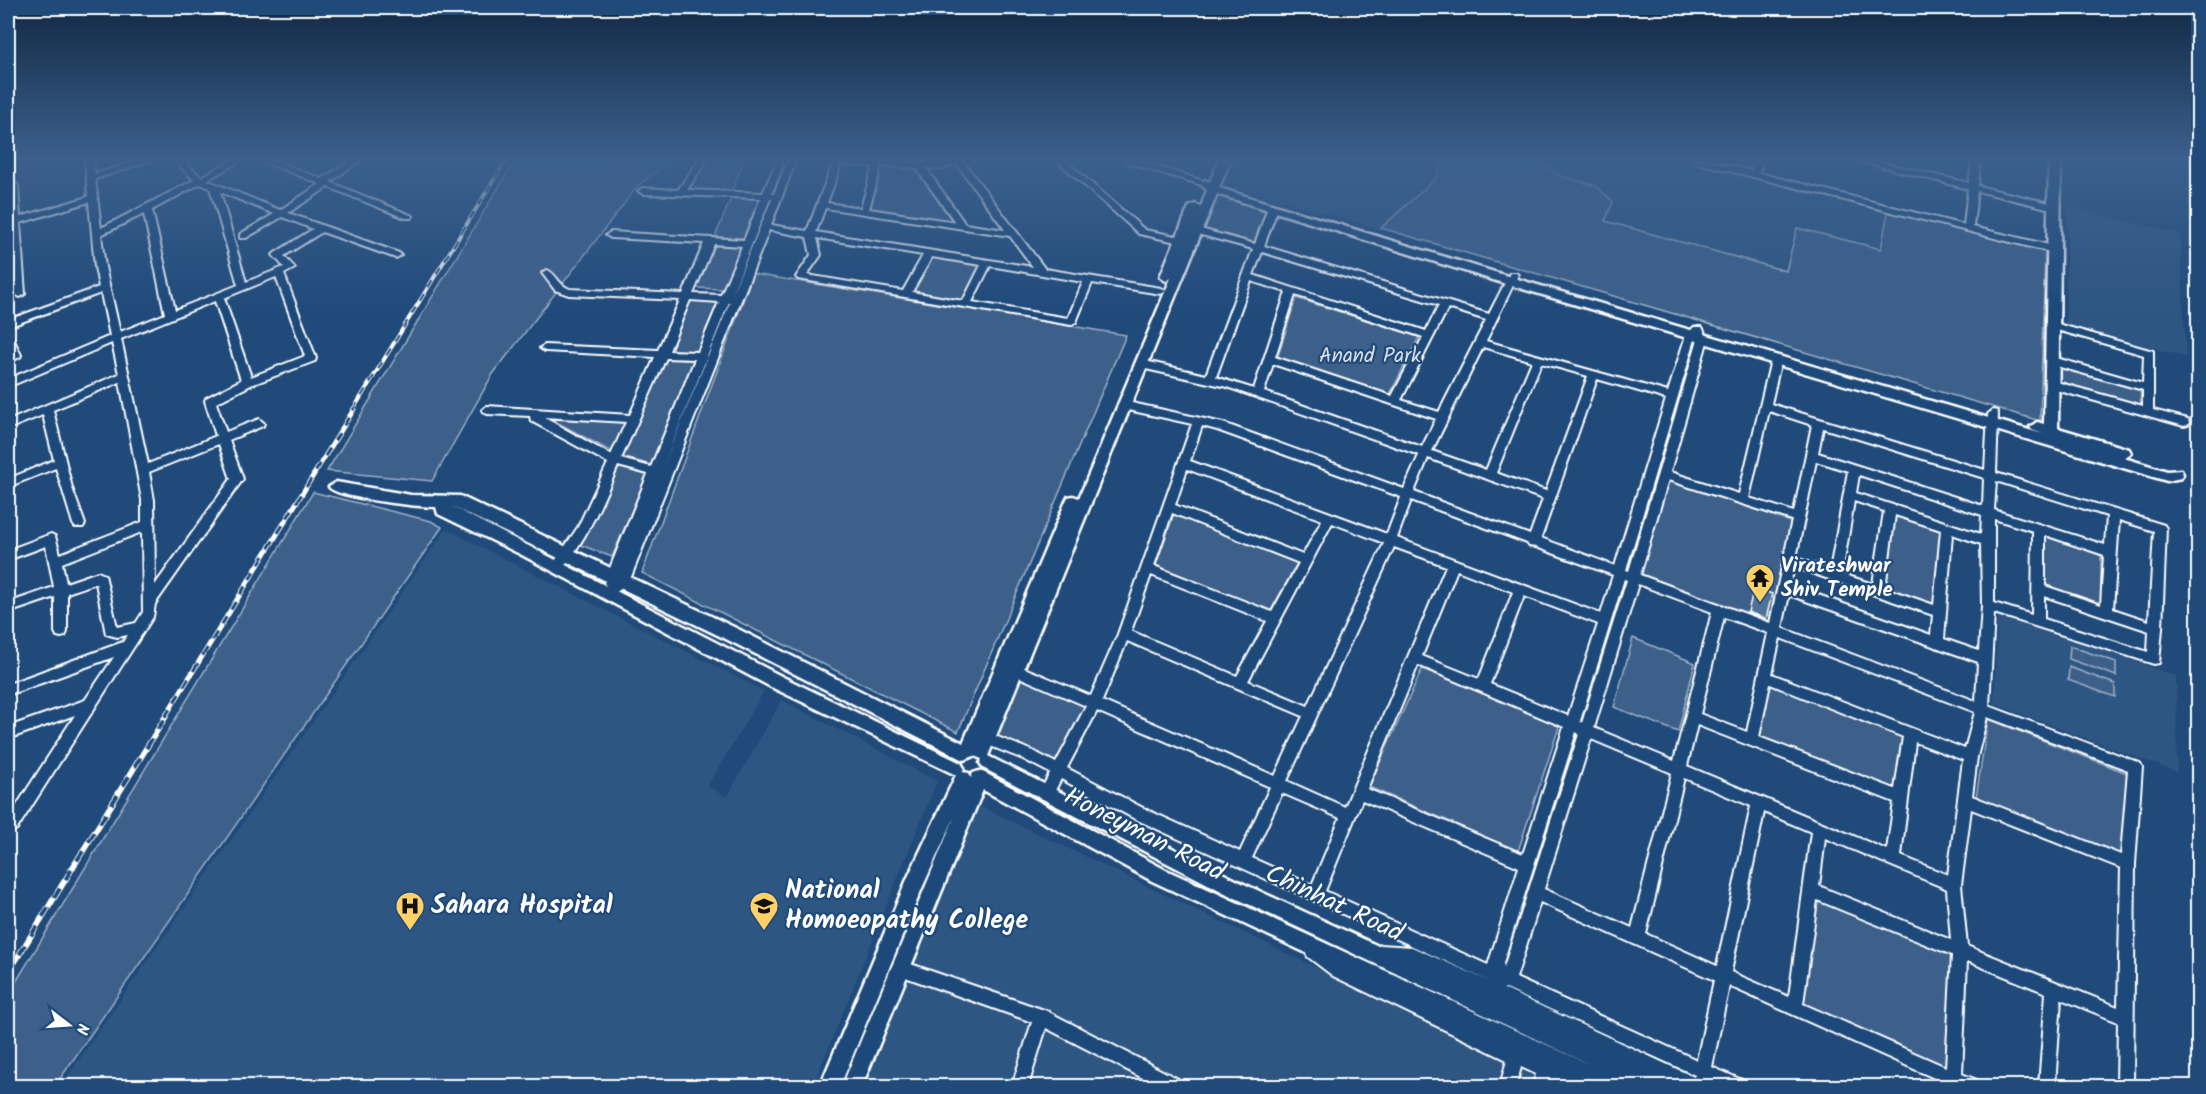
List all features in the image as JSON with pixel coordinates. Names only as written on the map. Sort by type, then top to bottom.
[{"type":"street","points":[[20,294],[11,223],[51,211]]},
{"type":"street","points":[[9,828],[149,613],[148,500],[100,267],[95,211]]},
{"type":"street","points":[[97,233],[143,211]]},
{"type":"street","points":[[147,211],[171,316]]},
{"type":"street","points":[[221,211],[243,287]]},
{"type":"street","points":[[274,211],[396,255]]},
{"type":"street","points":[[243,236],[285,211]]},
{"type":"street","points":[[396,211],[408,216]]},
{"type":"street","points":[[607,593],[617,579],[730,299],[748,243],[764,211]]},
{"type":"street","points":[[660,473],[702,356],[765,227],[769,211]]},
{"type":"street","points":[[820,211],[811,234],[816,255],[801,277],[1071,322],[1089,279]]},
{"type":"street","points":[[858,211],[1013,234]]},
{"type":"street","points":[[951,211],[962,226]]},
{"type":"street","points":[[996,211],[1041,271]]},
{"type":"street","points":[[1118,211],[1142,232],[1181,240]]},
{"type":"street","points":[[852,1086],[899,968],[973,757],[1181,240],[1196,211]]},
{"type":"street","points":[[830,1086],[915,883],[1015,669],[1197,231],[1203,211]]},
{"type":"street","points":[[1210,380],[1272,211]]},
{"type":"street","points":[[1276,211],[1512,278]]},
{"type":"street","points":[[1295,211],[1697,334],[2049,436],[2166,466],[2176,474],[2167,476],[2049,436]]},
{"type":"street","points":[[1901,211],[2055,249]]},
{"type":"street","points":[[1914,211],[2055,249]]},
{"type":"street","points":[[1969,225],[1970,211]]},
{"type":"street","points":[[2049,436],[2053,385],[2055,211]]},
{"type":"street","points":[[765,227],[1161,291]]},
{"type":"street","points":[[8,383],[116,337],[290,268],[278,255],[321,228]]},
{"type":"street","points":[[1197,231],[1492,318]]},
{"type":"street","points":[[611,235],[748,243]]},
{"type":"street","points":[[562,561],[634,418],[710,241]]},
{"type":"street","points":[[906,294],[929,253]]},
{"type":"street","points":[[966,304],[987,263]]},
{"type":"street","points":[[149,603],[237,479],[210,401],[247,382],[311,358],[279,273]]},
{"type":"street","points":[[547,273],[558,288],[569,292],[730,299]]},
{"type":"street","points":[[1248,278],[1429,335]]},
{"type":"street","points":[[1243,861],[1390,542],[1405,496],[1441,417],[1512,278]]},
{"type":"street","points":[[8,324],[105,288]]},
{"type":"street","points":[[1258,394],[1291,291]]},
{"type":"street","points":[[219,297],[247,382]]},
{"type":"street","points":[[1395,401],[1445,304]]},
{"type":"street","points":[[2054,326],[2149,353],[2148,412]]},
{"type":"street","points":[[1697,334],[1776,360],[1993,420]]},
{"type":"street","points":[[1495,993],[1500,977],[1495,963],[1605,621],[1630,531],[1673,397],[1697,334]]},
{"type":"street","points":[[1500,977],[1511,972],[1587,730],[1663,474],[1697,334]]},
{"type":"street","points":[[8,338],[16,355]]},
{"type":"street","points":[[1479,342],[1673,397]]},
{"type":"street","points":[[545,348],[702,356]]},
{"type":"street","points":[[1270,359],[1441,417]]},
{"type":"street","points":[[1490,475],[1538,359]]},
{"type":"street","points":[[1743,500],[1776,360]]},
{"type":"street","points":[[2053,361],[2148,387]]},
{"type":"street","points":[[1141,364],[1258,394],[1548,496]]},
{"type":"street","points":[[8,425],[124,376]]},
{"type":"street","points":[[1533,543],[1593,376]]},
{"type":"street","points":[[2053,385],[2184,422]]},
{"type":"street","points":[[1123,405],[1219,426],[1719,610],[2135,767],[2128,864],[2124,1017],[2125,1086]]},
{"type":"street","points":[[1765,406],[2160,528],[2154,659],[1988,606]]},
{"type":"street","points":[[47,409],[66,488],[79,524]]},
{"type":"street","points":[[487,410],[634,418]]},
{"type":"street","points":[[537,413],[535,417],[614,461],[660,473]]},
{"type":"street","points":[[1954,1079],[1960,950],[1954,885],[1970,757],[1982,710],[1988,606],[1993,420]]},
{"type":"street","points":[[1046,794],[1094,704],[1124,634],[1197,421]]},
{"type":"street","points":[[143,470],[259,423]]},
{"type":"street","points":[[1752,740],[1818,424]]},
{"type":"street","points":[[1811,455],[2111,552]]},
{"type":"street","points":[[8,483],[60,462]]},
{"type":"street","points":[[1184,463],[1605,621]]},
{"type":"street","points":[[1835,576],[1854,469]]},
{"type":"street","points":[[1663,474],[1799,518]]},
{"type":"street","points":[[336,487],[397,498],[444,502],[442,510],[562,561],[617,579],[973,757]]},
{"type":"street","points":[[1849,495],[1988,541]]},
{"type":"street","points":[[1168,507],[1306,561]]},
{"type":"street","points":[[1878,591],[1890,509]]},
{"type":"street","points":[[2107,612],[2113,514]]},
{"type":"street","points":[[1240,683],[1329,518]]},
{"type":"street","points":[[1630,531],[1649,522]]},
{"type":"street","points":[[57,560],[148,525]]},
{"type":"street","points":[[1937,642],[1947,527]]},
{"type":"street","points":[[2038,621],[2039,528]]},
{"type":"street","points":[[8,555],[51,539],[57,560],[61,590],[61,632]]},
{"type":"street","points":[[562,561],[607,593],[777,682],[973,757],[1057,771],[1138,813],[1500,977],[1703,1079],[1736,1086]]},
{"type":"street","points":[[1790,561],[1940,612]]},
{"type":"street","points":[[1316,894],[1453,565]]},
{"type":"street","points":[[1147,568],[1275,619]]},
{"type":"street","points":[[8,609],[101,578],[110,630],[117,632],[140,627]]},
{"type":"street","points":[[1784,588],[1985,659]]},
{"type":"street","points":[[2038,589],[2156,627]]},
{"type":"street","points":[[1483,686],[1520,590]]},
{"type":"street","points":[[1637,938],[1719,610]]},
{"type":"street","points":[[1124,634],[1311,713]]},
{"type":"street","points":[[8,689],[128,646]]},
{"type":"street","points":[[1414,658],[1954,885]]},
{"type":"street","points":[[1015,669],[1348,815]]},
{"type":"street","points":[[1766,677],[1970,757]]},
{"type":"street","points":[[8,733],[90,704]]},
{"type":"street","points":[[1693,717],[1901,798]]},
{"type":"street","points":[[1893,858],[1910,732]]},
{"type":"street","name":"Chinhat Road","points":[[973,757],[1234,887],[1659,1086]]},
{"type":"street","name":"Honeyman Road","points":[[973,757],[1158,875],[1614,1086]]},
{"type":"street","points":[[1358,792],[1527,863]]},
{"type":"street","points":[[1965,800],[2128,864]]},
{"type":"street","points":[[1703,1079],[1759,802]]},
{"type":"street","points":[[1795,1008],[1819,827]]},
{"type":"street","points":[[1811,890],[2124,1017]]},
{"type":"street","points":[[1536,892],[1971,1086]]},
{"type":"street","points":[[1399,932],[1412,955]]},
{"type":"street","points":[[1293,938],[1338,971],[1516,1056],[1543,1078],[1580,1086]]},
{"type":"street","points":[[1374,952],[1412,955],[1695,1086]]},
{"type":"street","points":[[899,968],[1041,1017],[1174,1086]]},
{"type":"street","points":[[2047,1086],[2054,988]]},
{"type":"street","points":[[1020,1086],[1041,1017]]},
{"type":"street","points":[[1508,1086],[1516,1056]]},
{"type":"shaded area","points":[[1316,211],[1886,211],[2048,251],[2042,422]]},
{"type":"shaded area","points":[[2068,211],[2088,211],[2180,234],[2186,357],[2065,324]]},
{"type":"shaded area","name":"Sahara Hospital","points":[[446,529],[764,691],[708,786],[727,797],[782,700],[937,781],[813,1086],[61,1086]]},
{"type":"shaded area","points":[[1998,613],[2176,676],[2177,772],[1994,704]]},
{"type":"shaded area","points":[[978,805],[1563,1086],[863,1086],[911,963]]},
{"type":"green space","points":[[484,211],[618,211],[493,374],[432,481],[327,471]]},
{"type":"green space","points":[[726,211],[755,211],[744,238],[715,237]]},
{"type":"green space","points":[[877,211],[945,211],[953,222]]},
{"type":"green space","points":[[1203,211],[1267,211],[1258,245],[1196,228]]},
{"type":"green space","points":[[1400,211],[1609,211],[1605,221],[1786,271],[1797,228],[1881,249],[1888,212],[2045,251],[2040,421],[1381,228]]},
{"type":"green space","points":[[712,246],[741,247],[724,289],[695,288]]},
{"type":"green space","points":[[930,257],[981,266],[964,300],[912,291]]},
{"type":"green space","points":[[753,274],[1126,335],[958,732],[642,573]]},
{"type":"green space","points":[[693,293],[722,294],[698,353],[668,352]]},
{"type":"green space","name":"Anand Park","points":[[1296,298],[1419,337],[1389,396],[1277,359]]},
{"type":"green space","points":[[665,359],[696,360],[651,465],[623,457]]},
{"type":"green space","points":[[2058,365],[2140,389],[2141,408],[2057,383]]},
{"type":"green space","points":[[549,418],[626,422],[614,453]]},
{"type":"green space","points":[[618,467],[647,475],[612,557],[581,545]]},
{"type":"green space","points":[[1667,479],[1791,522],[1768,625],[1638,576]]},
{"type":"green space","points":[[313,492],[431,521],[442,527],[55,1086],[8,1086],[8,995]]},
{"type":"green space","points":[[1892,512],[1944,528],[1935,609],[1880,591]]},
{"type":"green space","points":[[1174,514],[1297,563],[1270,612],[1156,565]]},
{"type":"green space","points":[[2046,535],[2101,553],[2101,605],[2044,586]]},
{"type":"green space","points":[[1633,638],[1695,663],[1678,732],[1614,707]]},
{"type":"green space","points":[[2070,646],[2116,662],[2116,676],[2069,659]]},
{"type":"green space","points":[[2069,667],[2115,684],[2115,697],[2068,680]]},
{"type":"green space","points":[[1422,669],[1560,724],[1518,851],[1369,787]]},
{"type":"green space","points":[[1016,676],[1088,707],[1055,767],[992,734]]},
{"type":"green space","points":[[1769,682],[1904,734],[1896,793],[1755,738]]},
{"type":"green space","points":[[1988,719],[2127,773],[2122,855],[1976,798]]},
{"type":"green space","points":[[1816,894],[1956,954],[1946,1066],[1800,1006]]},
{"type":"building","name":"Virateshwar Shiv Temple","points":[[1754,587],[1772,594],[1766,619],[1748,612]]},
{"type":"railway","points":[[353,410],[475,211]]},
{"type":"railway","points":[[165,717],[354,409]]},
{"type":"railway","points":[[8,973],[166,716]]},
{"type":"place","name":"Virateshwar Shiv Temple","points":[[1760,604]]},
{"type":"place","name":"Sahara Hospital","points":[[410,932]]},
{"type":"place","name":"National Homoeopathy College","points":[[764,932]]}]
